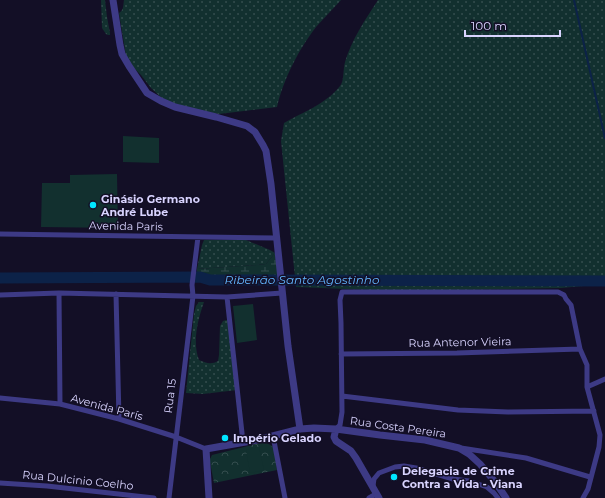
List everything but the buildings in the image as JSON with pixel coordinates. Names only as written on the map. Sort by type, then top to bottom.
[{"type":"street","points":[[114,0],[122,54],[147,93],[176,107],[247,126],[255,132],[266,151],[271,184],[288,346],[300,429],[273,436],[206,449],[209,498]]},
{"type":"street","name":"Avenida Paris","points":[[0,234],[276,238]]},
{"type":"street","name":"Rua 15","points":[[169,498],[193,296],[192,285],[198,237]]},
{"type":"street","points":[[0,295],[59,293],[227,297],[282,290]]},
{"type":"street","points":[[369,498],[378,496],[373,486],[351,451],[334,437],[336,428],[340,425],[341,420],[342,323],[340,300],[342,292],[558,292],[564,295],[571,305],[580,349],[587,365],[587,387],[603,436],[590,477],[588,489],[583,498]]},
{"type":"street","points":[[59,293],[60,404]]},
{"type":"street","points":[[116,294],[119,419]]},
{"type":"street","points":[[227,297],[243,442]]},
{"type":"street","name":"Rua Antenor Vieira","points":[[341,354],[457,353],[580,349]]},
{"type":"street","points":[[587,387],[605,379]]},
{"type":"street","points":[[342,396],[458,410],[508,412],[594,411]]},
{"type":"street","name":"Avenida París","points":[[0,398],[60,404],[119,419],[176,437],[206,449]]},
{"type":"street","name":"Rua Costa Pereira","points":[[300,429],[336,428],[425,440],[459,448],[469,454],[480,464],[506,498]]},
{"type":"street","points":[[273,436],[285,498]]},
{"type":"street","points":[[459,448],[526,458],[590,477]]},
{"type":"street","points":[[373,486],[374,479],[379,473],[395,467],[404,466],[453,479],[469,481],[487,487],[498,498]]},
{"type":"street","name":"Rua Dulcinio Coelho","points":[[0,483],[47,486],[154,498]]},
{"type":"green space","points":[[101,0],[105,0],[110,35],[106,34],[102,28]]},
{"type":"green space","points":[[124,0],[341,0],[316,27],[292,65],[283,86],[277,107],[219,114],[179,107],[166,102],[151,88],[132,66],[126,56],[119,13],[123,9]]},
{"type":"green space","points":[[378,0],[605,0],[605,284],[561,288],[397,291],[296,287],[281,141],[284,123],[321,103],[340,86],[345,62],[351,45]]},
{"type":"green space","points":[[123,136],[159,138],[159,163],[123,162]]},
{"type":"green space","name":"Ginásio Germano André Lube","points":[[117,174],[118,228],[41,227],[42,183],[70,183],[70,175]]},
{"type":"green space","points":[[204,240],[246,240],[275,253],[266,264],[197,269]]},
{"type":"green space","points":[[275,253],[279,280],[210,280],[197,278],[197,269],[266,264]]},
{"type":"green space","points":[[199,302],[204,302],[198,323],[196,338],[199,360],[208,363],[218,361],[220,326],[223,321],[230,319],[237,390],[203,394],[186,393],[194,314],[196,306]]},
{"type":"green space","points":[[253,304],[257,340],[237,343],[233,306]]},
{"type":"green space","points":[[256,444],[268,444],[274,448],[277,470],[214,483],[210,462],[212,455]]},
{"type":"green space","points":[[259,447],[264,470],[250,473],[246,450]]},
{"type":"waterway","points":[[574,0],[605,138]]},
{"type":"waterway","name":"Ribeirão Santo Agostinho","points":[[0,278],[200,277],[210,280],[605,281]]},
{"type":"place","name":"Ginásio Germano André Lube","points":[[93,205]]},
{"type":"place","name":"Império Gelado","points":[[225,438]]},
{"type":"place","name":"Delegacia de Crime Contra a Vida - Viana","points":[[394,477]]}]
